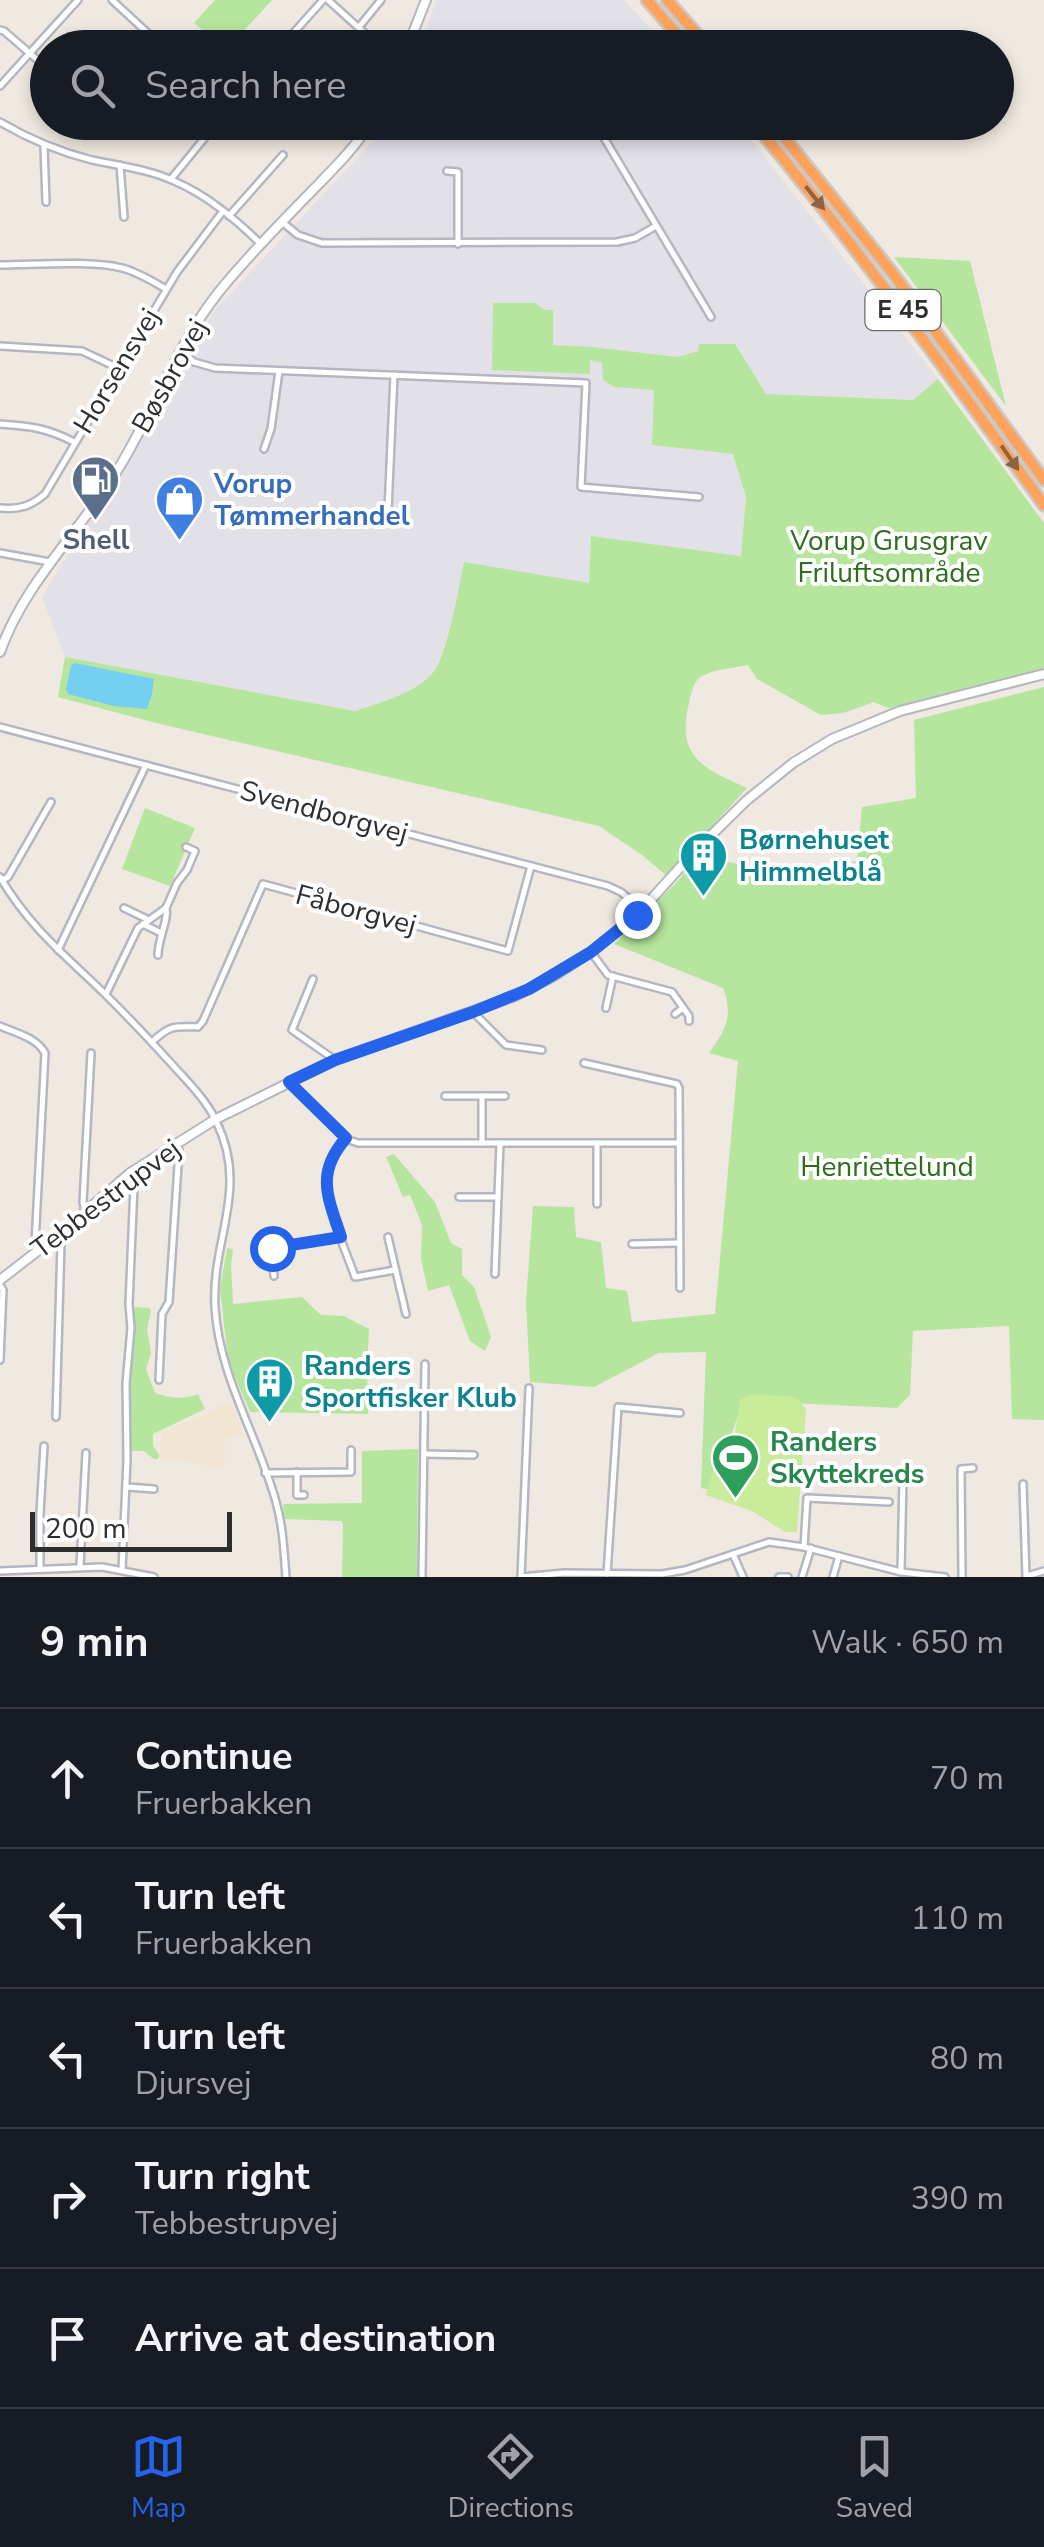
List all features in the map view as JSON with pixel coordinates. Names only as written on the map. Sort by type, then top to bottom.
[{"type":"highway","points":[[648,0],[674,30]]},
{"type":"highway","points":[[667,0],[693,30]]},
{"type":"highway","name":"E 45","points":[[768,140],[929,345],[1044,505]]},
{"type":"highway","name":"E 45","points":[[786,140],[894,275],[1044,480]]},
{"type":"street","points":[[51,30],[78,0]]},
{"type":"street","points":[[112,0],[144,30]]},
{"type":"street","points":[[297,30],[326,0],[362,30]]},
{"type":"street","points":[[359,27],[382,0]]},
{"type":"street","points":[[415,30],[426,0]]},
{"type":"street","points":[[0,30],[30,54],[0,86]]},
{"type":"street","points":[[0,122],[30,137]]},
{"type":"street","points":[[36,140],[90,159],[172,179],[199,194],[261,244]]},
{"type":"street","points":[[172,179],[203,140]]},
{"type":"street","name":"Bøsbrovej","points":[[0,652],[17,612],[120,468],[216,296],[360,140]]},
{"type":"street","points":[[605,140],[711,317]]},
{"type":"street","points":[[44,144],[46,202]]},
{"type":"street","name":"Horsensvej","points":[[0,508],[18,509],[45,494],[166,288],[198,241],[284,154]]},
{"type":"street","points":[[120,164],[124,216]]},
{"type":"street","points":[[447,171],[458,172],[458,244]]},
{"type":"street","points":[[282,222],[298,235],[322,243],[617,242],[656,226]]},
{"type":"street","points":[[0,266],[100,265],[141,275],[166,288]]},
{"type":"street","points":[[0,346],[82,351],[119,368]]},
{"type":"street","points":[[182,352],[194,362],[215,368],[586,383],[582,487],[699,497]]},
{"type":"street","points":[[264,448],[279,371]]},
{"type":"street","points":[[388,510],[394,375]]},
{"type":"street","points":[[0,424],[36,426],[74,442]]},
{"type":"street","points":[[0,552],[50,562]]},
{"type":"street","name":"Tebbestrupvej","points":[[0,1283],[130,1173],[216,1119],[335,1060],[529,989],[591,952],[642,910],[748,800],[793,763],[832,739],[900,712],[1044,674]]},
{"type":"street","name":"Svendborgvej","points":[[0,727],[608,886],[642,910]]},
{"type":"street","points":[[58,950],[146,765]]},
{"type":"street","points":[[50,802],[8,877],[1,879],[36,928],[152,1042],[216,1119],[232,1175],[215,1308],[230,1382],[276,1500],[286,1577]]},
{"type":"street","points":[[106,995],[138,928],[166,908],[187,870],[195,852],[186,848]]},
{"type":"street","name":"Fåborgvej","points":[[152,1042],[166,1029],[198,1026],[203,1021],[263,884],[508,951],[531,866]]},
{"type":"street","points":[[124,908],[161,933]]},
{"type":"street","points":[[158,955],[166,908]]},
{"type":"street","points":[[591,952],[608,975],[672,992],[689,1021]]},
{"type":"street","points":[[606,1008],[613,976]]},
{"type":"street","points":[[312,979],[292,1030],[335,1060]]},
{"type":"street","points":[[675,1014],[684,1008]]},
{"type":"street","points":[[473,1012],[506,1045],[542,1050]]},
{"type":"street","points":[[0,1026],[34,1040],[45,1053],[37,1252]]},
{"type":"street","points":[[85,1212],[91,1053]]},
{"type":"street","points":[[584,1062],[677,1084],[679,1088],[680,1288]]},
{"type":"street","points":[[289,1082],[346,1138],[365,1144],[679,1143]]},
{"type":"street","points":[[445,1096],[505,1096]]},
{"type":"street","points":[[482,1096],[482,1143]]},
{"type":"street","points":[[346,1138],[333,1154],[326,1180],[355,1276],[396,1270]]},
{"type":"street","points":[[159,1380],[162,1314],[170,1302],[179,1150],[176,1143]]},
{"type":"street","points":[[495,1274],[500,1143]]},
{"type":"street","points":[[597,1143],[597,1204]]},
{"type":"street","points":[[122,1570],[134,1186],[130,1173]]},
{"type":"street","points":[[459,1197],[498,1197]]},
{"type":"street","points":[[56,1417],[61,1243],[58,1236]]},
{"type":"street","points":[[274,1276],[272,1248],[341,1237]]},
{"type":"street","points":[[388,1237],[406,1314]]},
{"type":"street","points":[[632,1244],[680,1243]]},
{"type":"street","points":[[0,1283],[0,1360]]},
{"type":"street","points":[[422,1577],[425,1364]]},
{"type":"street","points":[[529,1388],[521,1577],[662,1574],[769,1542],[901,1572],[944,1577]]},
{"type":"street","points":[[607,1574],[618,1407],[680,1413]]},
{"type":"street","points":[[38,1571],[44,1446]]},
{"type":"street","points":[[265,1473],[351,1472],[351,1450]]},
{"type":"street","points":[[80,1566],[86,1453]]},
{"type":"street","points":[[424,1454],[474,1455]]},
{"type":"street","points":[[962,1577],[961,1469],[973,1468]]},
{"type":"street","points":[[297,1472],[297,1495],[304,1495]]},
{"type":"street","points":[[901,1572],[903,1477]]},
{"type":"street","points":[[1023,1484],[1025,1577],[1044,1571]]},
{"type":"street","points":[[126,1487],[154,1490]]},
{"type":"street","points":[[802,1577],[807,1548],[807,1498],[889,1502]]},
{"type":"street","points":[[733,1554],[742,1577]]},
{"type":"street","points":[[833,1577],[839,1556]]},
{"type":"street","points":[[0,1572],[80,1566],[154,1577]]},
{"type":"street","points":[[778,1577],[788,1577]]},
{"type":"shaded area","points":[[436,0],[624,0],[651,30],[426,30]]},
{"type":"shaded area","points":[[374,140],[751,140],[938,379],[913,400],[654,390],[652,445],[734,454],[746,497],[742,556],[591,536],[589,583],[452,621],[436,672],[401,695],[355,711],[65,657],[42,597],[215,310]]},
{"type":"shaded area","points":[[230,1402],[243,1433],[225,1439],[225,1468],[160,1458],[162,1433]]},
{"type":"green space","points":[[215,0],[272,0],[245,30],[202,30],[194,23]]},
{"type":"green space","points":[[894,257],[970,261],[1006,406]]},
{"type":"green space","name":"Vorup Grusgrav Friluftsområde","points":[[493,303],[535,303],[544,310],[553,310],[553,345],[678,357],[698,351],[699,344],[735,344],[766,394],[913,400],[938,379],[1044,523],[1044,669],[908,705],[888,708],[874,702],[843,713],[821,715],[757,679],[748,665],[702,676],[694,684],[686,721],[690,748],[705,767],[747,788],[667,876],[599,826],[58,697],[65,657],[355,711],[406,692],[432,674],[447,638],[464,562],[589,583],[591,536],[741,556],[746,497],[733,454],[652,445],[654,390],[614,387],[603,380],[602,363],[590,360],[590,374],[492,370]]},
{"type":"green space","name":"Henriettelund","points":[[1044,687],[1044,1420],[1012,1419],[1009,1326],[913,1331],[910,1395],[897,1408],[743,1401],[712,1490],[701,1488],[706,1352],[659,1353],[594,1387],[530,1382],[526,1301],[533,1206],[574,1207],[576,1237],[601,1242],[606,1288],[627,1291],[632,1322],[715,1314],[738,1061],[709,1053],[726,1023],[726,998],[723,988],[614,944],[678,881],[698,854],[745,866],[764,864],[825,874],[857,860],[862,807],[916,798],[914,720]]},
{"type":"green space","points":[[145,808],[195,828],[170,886],[122,869]]},
{"type":"green space","points":[[394,1154],[435,1202],[451,1243],[462,1249],[462,1275],[474,1287],[491,1337],[485,1351],[470,1341],[449,1285],[428,1291],[421,1259],[422,1225],[410,1195],[403,1197],[386,1157]]},
{"type":"green space","points":[[227,1248],[233,1249],[233,1304],[302,1297],[321,1315],[344,1316],[369,1329],[368,1414],[250,1412],[228,1360],[220,1288]]},
{"type":"green space","points":[[135,1307],[151,1311],[147,1329],[151,1353],[146,1369],[155,1393],[177,1398],[198,1394],[205,1409],[153,1434],[158,1459],[144,1451],[130,1451]]},
{"type":"green space","points":[[751,1394],[796,1397],[806,1409],[797,1532],[785,1532],[752,1511],[706,1495],[719,1451],[732,1452],[740,1400]]},
{"type":"green space","points":[[418,1449],[417,1577],[342,1577],[341,1521],[285,1519],[283,1504],[362,1503],[362,1451]]},
{"type":"water","points":[[71,665],[154,679],[147,709],[114,706],[68,694]]},
{"type":"place","name":"Shell","points":[[96,522]]},
{"type":"place","name":"Vorup Tømmerhandel","points":[[179,542]]},
{"type":"place","name":"Børnehuset Himmelblå","points":[[704,898]]},
{"type":"place","name":"Randers Sportfisker Klub","points":[[269,1424]]},
{"type":"place","name":"Randers Skyttekreds","points":[[735,1500]]},
{"type":"route","points":[[272,1248],[341,1237],[326,1180],[333,1154],[346,1138],[289,1082],[335,1060],[515,996],[591,952],[637,915]]}]
